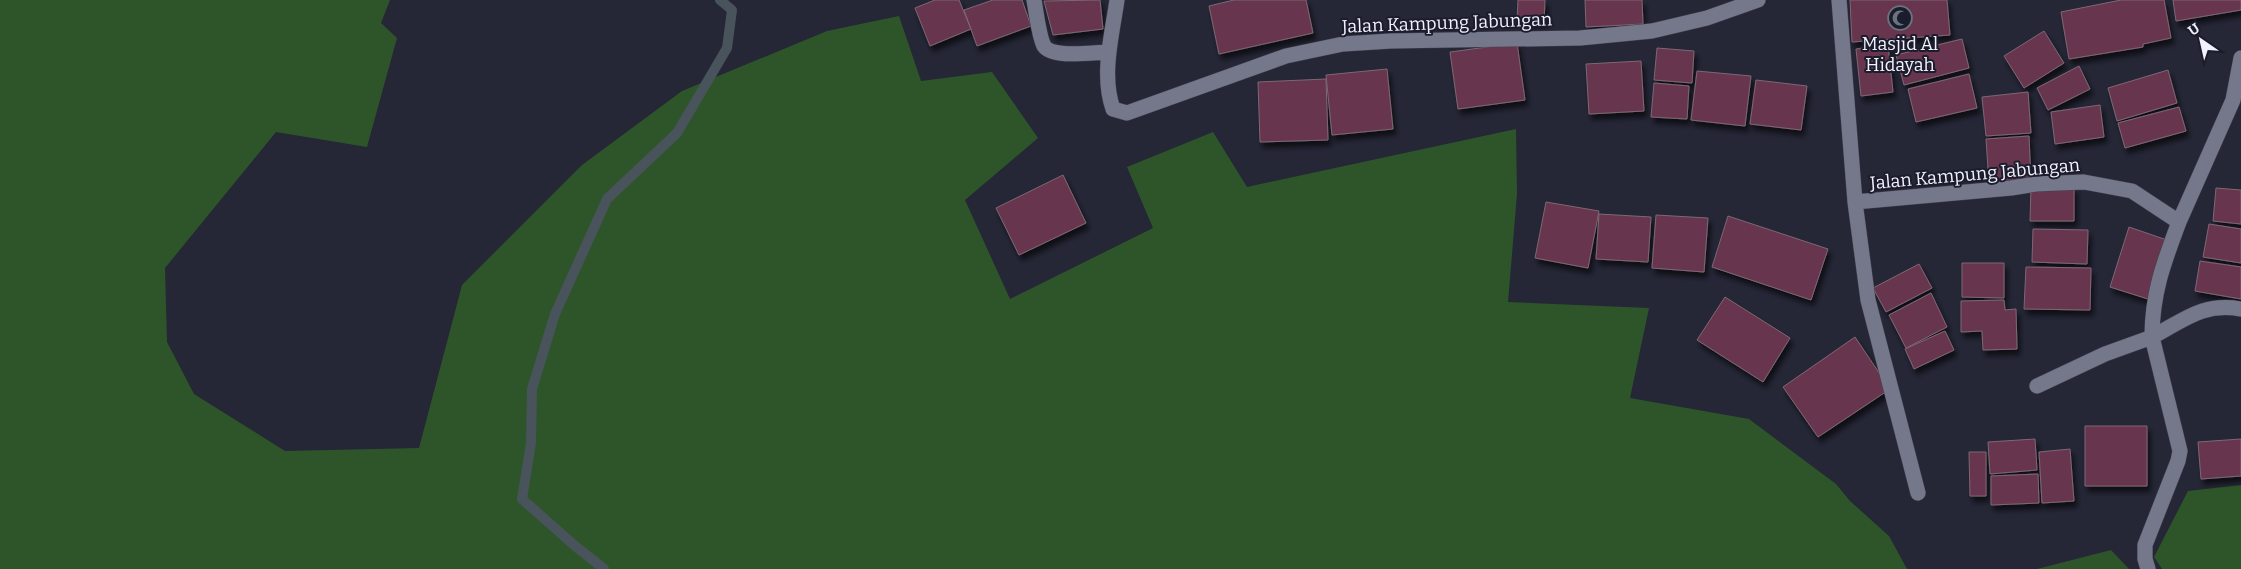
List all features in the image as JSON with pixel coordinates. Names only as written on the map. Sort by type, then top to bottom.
[{"type":"street","points":[[1034,0],[1044,46],[1050,51],[1061,54],[1109,52]]},
{"type":"street","name":"Jalan Kampung Jabungan","points":[[1117,0],[1109,52],[1108,96],[1113,110],[1127,113],[1286,56],[1343,44],[1390,41],[1580,38],[1652,31],[1707,18],[1758,0]]},
{"type":"street","name":"Jalan Kampung Jabungan","points":[[1839,0],[1855,202],[1868,300],[1918,493]]},
{"type":"street","points":[[2148,569],[2144,559],[2145,545],[2178,461],[2180,451],[2152,337],[2155,293],[2179,222],[2233,100],[2241,58]]},
{"type":"street","name":"Jalan Kampung Jabungan","points":[[1855,202],[2011,188],[2036,184],[2084,182],[2132,191],[2179,222]]},
{"type":"street","points":[[2037,386],[2105,354],[2152,337],[2203,310],[2224,306],[2241,309]]},
{"type":"green space","points":[[0,0],[390,0],[381,23],[397,38],[367,147],[276,132],[165,268],[167,342],[194,394],[285,451],[419,448],[462,285],[582,165],[682,91],[827,31],[899,16],[921,81],[992,72],[1038,138],[965,200],[1010,299],[1153,228],[1127,167],[1213,132],[1247,187],[1516,129],[1517,194],[1508,302],[1649,308],[1630,398],[1749,419],[1836,484],[1850,501],[1889,536],[1907,569],[0,569]]},
{"type":"green space","points":[[2241,485],[2241,569],[2162,569],[2154,557],[2188,491]]},
{"type":"green space","points":[[2111,550],[2129,569],[2037,569]]},
{"type":"building","points":[[935,0],[959,0],[971,29],[930,46],[915,8]]},
{"type":"building","points":[[993,0],[1022,0],[1031,26],[977,46],[964,10]]},
{"type":"building","points":[[1100,0],[1103,29],[1053,35],[1044,1]]},
{"type":"building","points":[[1234,0],[1306,0],[1313,33],[1219,54],[1209,6]]},
{"type":"building","points":[[1518,0],[1545,0],[1544,22],[1517,21]]},
{"type":"building","points":[[1585,0],[1642,0],[1643,24],[1586,27]]},
{"type":"building","name":"Masjid Al Hidayah","points":[[1850,0],[1947,0],[1950,35],[1852,42]]},
{"type":"building","points":[[2121,0],[2164,0],[2171,38],[2143,44],[2143,47],[2069,59],[2061,12]]},
{"type":"building","points":[[2173,0],[2241,0],[2241,10],[2176,21]]},
{"type":"building","points":[[2044,31],[2064,63],[2024,88],[2004,56]]},
{"type":"building","points":[[1962,39],[1969,68],[1904,85],[1896,55]]},
{"type":"building","points":[[1517,43],[1525,100],[1458,109],[1450,52]]},
{"type":"building","points":[[1888,45],[1893,92],[1861,96],[1856,49]]},
{"type":"building","points":[[1657,48],[1694,51],[1692,83],[1654,80]]},
{"type":"building","points":[[1641,61],[1644,111],[1589,114],[1586,64]]},
{"type":"building","points":[[2079,66],[2090,89],[2048,110],[2037,88]]},
{"type":"building","points":[[1387,69],[1393,129],[1332,135],[1326,75]]},
{"type":"building","points":[[2168,70],[2177,103],[2117,121],[2108,88]]},
{"type":"building","points":[[1697,71],[1751,76],[1745,126],[1691,120]]},
{"type":"building","points":[[1969,74],[1977,108],[1916,122],[1908,89]]},
{"type":"building","points":[[1326,79],[1328,140],[1260,142],[1258,82]]},
{"type":"building","points":[[1756,80],[1807,86],[1801,130],[1750,124]]},
{"type":"building","points":[[1654,83],[1689,86],[1687,119],[1651,117]]},
{"type":"building","points":[[2028,92],[2031,133],[1986,136],[1982,97]]},
{"type":"building","points":[[2100,105],[2104,137],[2055,144],[2051,112]]},
{"type":"building","points":[[2179,107],[2186,131],[2125,148],[2118,123]]},
{"type":"building","points":[[2029,136],[2031,181],[1989,184],[1986,139]]},
{"type":"building","points":[[1063,175],[1086,223],[1019,255],[996,208]]},
{"type":"building","points":[[2031,187],[2074,187],[2074,221],[2030,221]]},
{"type":"building","points":[[2216,188],[2241,190],[2241,224],[2213,221]]},
{"type":"building","points":[[1546,202],[1599,211],[1588,268],[1535,258]]},
{"type":"building","points":[[1599,214],[1651,217],[1648,262],[1596,259]]},
{"type":"building","points":[[1656,215],[1708,218],[1704,272],[1652,268]]},
{"type":"building","points":[[1728,216],[1828,249],[1811,300],[1712,267]]},
{"type":"building","points":[[2209,224],[2241,229],[2241,263],[2203,257]]},
{"type":"building","points":[[2129,227],[2167,240],[2148,299],[2110,287]]},
{"type":"building","points":[[2033,229],[2088,230],[2087,264],[2032,262]]},
{"type":"building","points":[[2200,261],[2241,267],[2241,299],[2195,291]]},
{"type":"building","points":[[1962,263],[2004,263],[2004,298],[1962,297]]},
{"type":"building","points":[[1919,264],[1932,288],[1886,312],[1873,288]]},
{"type":"building","points":[[2026,267],[2091,268],[2090,310],[2024,309]]},
{"type":"building","points":[[1931,293],[1947,327],[1906,348],[1889,315]]},
{"type":"building","points":[[1725,297],[1790,338],[1763,382],[1697,340]]},
{"type":"building","points":[[2004,300],[2005,310],[2016,309],[2017,349],[1983,350],[1982,331],[1961,332],[1961,301]]},
{"type":"building","points":[[1945,331],[1954,350],[1914,369],[1905,349]]},
{"type":"building","points":[[1855,337],[1890,389],[1818,437],[1783,387]]},
{"type":"building","points":[[2085,426],[2147,426],[2147,486],[2085,486]]},
{"type":"building","points":[[2035,439],[2037,470],[1990,474],[1988,442]]},
{"type":"building","points":[[2241,439],[2241,476],[2201,479],[2198,442]]},
{"type":"building","points":[[2070,449],[2074,501],[2042,503],[2039,452]]},
{"type":"building","points":[[1969,452],[1986,452],[1986,496],[1970,496]]},
{"type":"building","points":[[2038,474],[2039,503],[1991,505],[1991,476]]},
{"type":"waterway","points":[[604,569],[522,499],[531,443],[532,389],[555,314],[607,199],[677,133],[727,48],[732,10],[720,0]]},
{"type":"place","name":"Masjid Al Hidayah","points":[[1900,18]]}]
